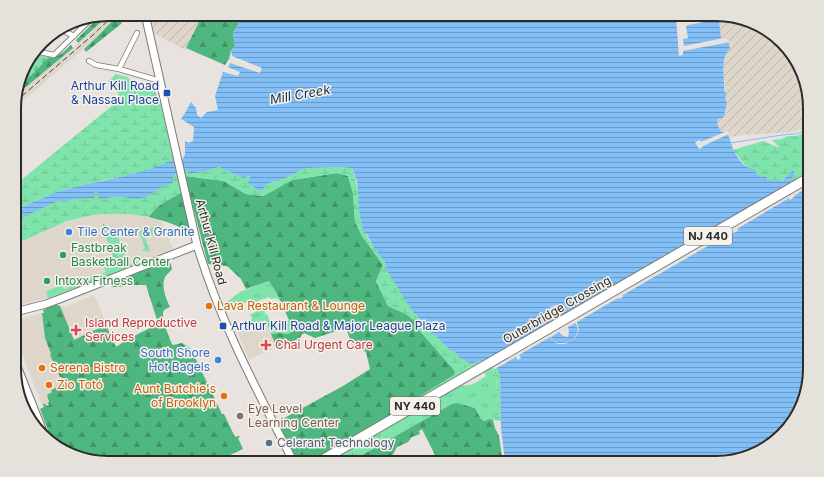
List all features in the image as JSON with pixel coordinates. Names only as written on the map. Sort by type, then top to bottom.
[{"type":"highway","name":"Outerbridge Crossing","points":[[339,456],[803,181]]},
{"type":"highway","name":"Outerbridge Crossing","points":[[329,456],[803,186]]},
{"type":"street","name":"Arthur Kill Road","points":[[147,21],[198,245],[211,287],[248,372],[290,456]]},
{"type":"street","points":[[42,52],[53,55],[55,54],[86,24]]},
{"type":"street","points":[[66,32],[74,36]]},
{"type":"street","points":[[119,69],[137,33]]},
{"type":"street","points":[[89,60],[96,65],[119,69],[160,81]]},
{"type":"street","points":[[21,310],[46,304],[198,245]]},
{"type":"street","points":[[22,378],[39,420]]},
{"type":"shaded area","points":[[103,21],[112,21],[97,37],[22,102],[24,89],[85,38]]},
{"type":"shaded area","points":[[151,21],[200,21],[185,50],[154,33]]},
{"type":"shaded area","points":[[717,21],[739,24],[749,28],[760,33],[778,46],[791,64],[800,85],[803,102],[803,128],[795,132],[746,134],[729,137],[725,132],[721,132],[717,123],[718,119],[724,117],[727,103],[724,91],[725,84],[723,69],[725,54],[729,43],[721,39]]},
{"type":"shaded area","points":[[98,214],[128,214],[149,217],[159,220],[162,223],[173,249],[146,261],[62,293],[21,304],[21,241],[56,225]]},
{"type":"shaded area","points":[[94,295],[107,325],[74,340],[60,307],[65,307]]},
{"type":"shaded area","points":[[42,313],[45,338],[59,377],[62,377],[65,384],[51,390],[52,392],[48,395],[49,405],[43,408],[39,397],[40,396],[37,393],[21,352],[21,318]]},
{"type":"shaded area","points":[[265,320],[276,347],[249,360],[238,333]]},
{"type":"green space","points":[[102,21],[78,43],[76,40],[93,23]]},
{"type":"green space","points":[[112,21],[122,21],[121,24],[86,52],[84,49]]},
{"type":"green space","points":[[200,21],[240,21],[233,33],[235,47],[231,50],[229,59],[225,65],[186,48]]},
{"type":"green space","points":[[71,45],[73,48],[24,89],[33,64],[40,56],[50,58],[61,54]]},
{"type":"green space","points":[[40,55],[49,57],[26,81],[33,64]]},
{"type":"green space","points":[[115,74],[128,77],[131,82],[136,84],[138,90],[142,91],[144,87],[153,88],[160,101],[174,163],[152,170],[64,190],[21,207],[21,180],[119,100],[118,93],[108,81]]},
{"type":"green space","points":[[803,133],[803,190],[790,185],[794,169],[782,181],[766,180],[763,177],[758,176],[745,165],[733,150],[763,141],[780,148],[772,140],[781,139],[788,136],[796,136]]},
{"type":"green space","points":[[219,167],[240,177],[252,174],[265,186],[306,168],[352,168],[367,236],[373,247],[383,259],[413,312],[427,326],[428,330],[452,352],[454,351],[460,358],[471,364],[481,361],[496,367],[500,375],[501,421],[493,420],[498,415],[498,403],[496,375],[492,370],[464,368],[455,371],[420,331],[415,321],[406,314],[388,306],[376,281],[383,265],[362,236],[355,222],[353,193],[348,176],[337,173],[292,180],[263,196],[246,194],[224,181],[185,176],[183,168],[192,174]]},
{"type":"green space","points":[[176,169],[181,193],[159,206],[149,217],[128,214],[98,214],[67,221],[21,241],[21,215],[47,203],[86,193],[107,191]]},
{"type":"green space","points":[[337,173],[348,176],[353,193],[355,222],[362,236],[383,265],[376,281],[388,306],[406,314],[415,321],[420,331],[455,371],[454,375],[324,456],[295,456],[277,422],[343,386],[370,369],[366,352],[352,345],[346,328],[315,338],[304,333],[300,338],[277,350],[271,334],[288,334],[296,329],[296,326],[289,320],[269,281],[246,289],[241,279],[227,266],[208,264],[185,176],[224,181],[246,194],[263,196],[292,180]]},
{"type":"green space","points":[[181,193],[191,231],[189,233],[180,227],[149,217],[167,200]]},
{"type":"green space","points":[[104,224],[115,230],[129,265],[144,259],[143,256],[146,261],[48,298],[46,293],[47,291],[62,285],[64,289],[84,281],[84,277],[85,280],[106,272],[104,268],[109,264],[109,257],[113,255],[105,235],[101,235],[104,233],[102,228]]},
{"type":"green space","points":[[155,227],[158,232],[145,238],[150,251],[143,251],[142,250],[145,248],[139,232]]},
{"type":"green space","points":[[167,261],[171,264],[172,269],[165,277],[164,281],[164,289],[170,307],[164,310],[163,313],[165,327],[173,345],[182,343],[191,349],[222,414],[224,414],[235,437],[240,437],[238,438],[243,449],[228,456],[108,456],[85,453],[75,449],[64,444],[49,432],[40,409],[44,407],[43,404],[47,406],[49,405],[47,395],[52,392],[51,390],[64,384],[62,377],[60,377],[50,355],[51,354],[45,338],[42,313],[44,313],[43,310],[54,305],[60,306],[74,340],[106,325],[116,347],[158,323],[146,285],[112,287],[109,284]]},
{"type":"green space","points":[[269,281],[282,305],[278,299],[271,299],[269,297],[258,301],[257,304],[254,300],[242,304],[240,307],[239,303],[234,303],[224,308],[222,304],[240,292]]},
{"type":"green space","points":[[263,307],[265,310],[269,310],[265,311],[265,314],[267,314],[272,327],[289,320],[296,326],[297,329],[288,334],[271,334],[265,320],[244,330],[252,318],[250,315]]},
{"type":"green space","points":[[460,368],[492,370],[496,375],[498,403],[498,415],[493,420],[490,419],[484,421],[481,419],[475,408],[457,403],[452,404],[360,456],[324,456],[454,375],[455,371]],"holes":[[[483,370],[486,376],[470,385],[458,385]]]},
{"type":"green space","points":[[457,403],[475,408],[481,419],[484,421],[490,419],[493,420],[499,436],[502,456],[436,456],[422,429],[419,431],[420,434],[412,437],[408,442],[397,447],[391,456],[360,456],[452,404]]},
{"type":"water","name":"Mill Creek","points":[[240,21],[719,21],[721,39],[729,43],[730,49],[726,53],[723,67],[724,91],[727,94],[725,98],[727,103],[724,117],[718,119],[717,123],[721,132],[725,132],[728,136],[733,149],[742,162],[751,169],[755,169],[758,176],[765,176],[767,180],[782,181],[794,169],[794,175],[790,185],[803,190],[803,375],[800,392],[785,422],[778,431],[760,444],[739,453],[722,456],[505,456],[501,428],[500,375],[496,367],[481,361],[471,364],[460,358],[454,351],[452,352],[428,330],[427,326],[413,312],[386,269],[385,262],[374,248],[367,234],[364,233],[360,217],[357,182],[352,168],[306,168],[285,178],[269,183],[262,191],[248,183],[251,175],[244,178],[240,177],[219,167],[191,174],[183,168],[182,161],[185,154],[185,141],[189,143],[193,141],[194,127],[181,119],[191,102],[196,108],[197,115],[201,118],[207,112],[218,110],[215,96],[223,72],[238,76],[240,72],[228,67],[230,63],[260,73],[262,68],[232,56],[231,50],[235,47],[233,33]]},
{"type":"water","points":[[170,161],[174,161],[176,173],[173,176],[173,183],[162,186],[145,197],[135,199],[119,197],[99,199],[97,192],[94,192],[95,201],[93,198],[84,198],[60,201],[21,218],[21,207],[57,192],[148,170]]},
{"type":"pier","points":[[676,21],[709,21],[686,26],[688,38],[683,39],[684,46],[724,38],[730,42],[683,51],[683,55],[679,56]]},
{"type":"pier","points":[[727,131],[729,134],[699,149],[695,142],[700,140],[701,142]]},
{"type":"pier","points":[[793,184],[803,187],[803,190],[790,200],[789,198],[737,229],[738,231],[732,232],[623,295],[623,297],[618,298],[577,322],[579,330],[576,337],[571,341],[576,336],[578,330],[576,323],[568,327],[568,337],[563,336],[559,332],[551,337],[553,341],[550,337],[519,355],[521,358],[518,360],[516,357],[495,369],[483,364],[544,326],[543,319],[545,326],[554,323],[552,318],[553,312],[561,317],[571,313]]},
{"type":"pier","points":[[561,305],[565,306],[557,306],[552,308],[545,314],[543,319],[545,313],[551,307]]},
{"type":"pier","points":[[553,341],[565,343],[571,341],[565,344],[558,344]]},
{"type":"waterway","points":[[730,143],[803,132]]},
{"type":"railway","points":[[22,96],[108,21]]},
{"type":"place","name":"Arthur Kill Road & Nassau Place","points":[[167,93]]},
{"type":"place","name":"Tile Center & Granite","points":[[69,232]]},
{"type":"place","name":"Fastbreak Basketball Center","points":[[63,255]]},
{"type":"place","name":"Intoxx Fitness","points":[[47,281]]},
{"type":"place","name":"Lava Restaurant & Lounge","points":[[209,306]]},
{"type":"place","name":"Arthur Kill Road & Major League Plaza","points":[[223,326]]},
{"type":"place","name":"Island Reproductive Services","points":[[76,330]]},
{"type":"place","name":"Chai Urgent Care","points":[[266,345]]},
{"type":"place","name":"South Shore Hot Bagels","points":[[218,360]]},
{"type":"place","name":"Serena Bistro","points":[[42,368]]},
{"type":"place","name":"Zio Totó","points":[[49,385]]},
{"type":"place","name":"Aunt Butchie's of Brooklyn","points":[[224,396]]},
{"type":"place","name":"Eye Level Learning Center","points":[[240,416]]},
{"type":"place","name":"Celerant Technology","points":[[269,443]]}]
